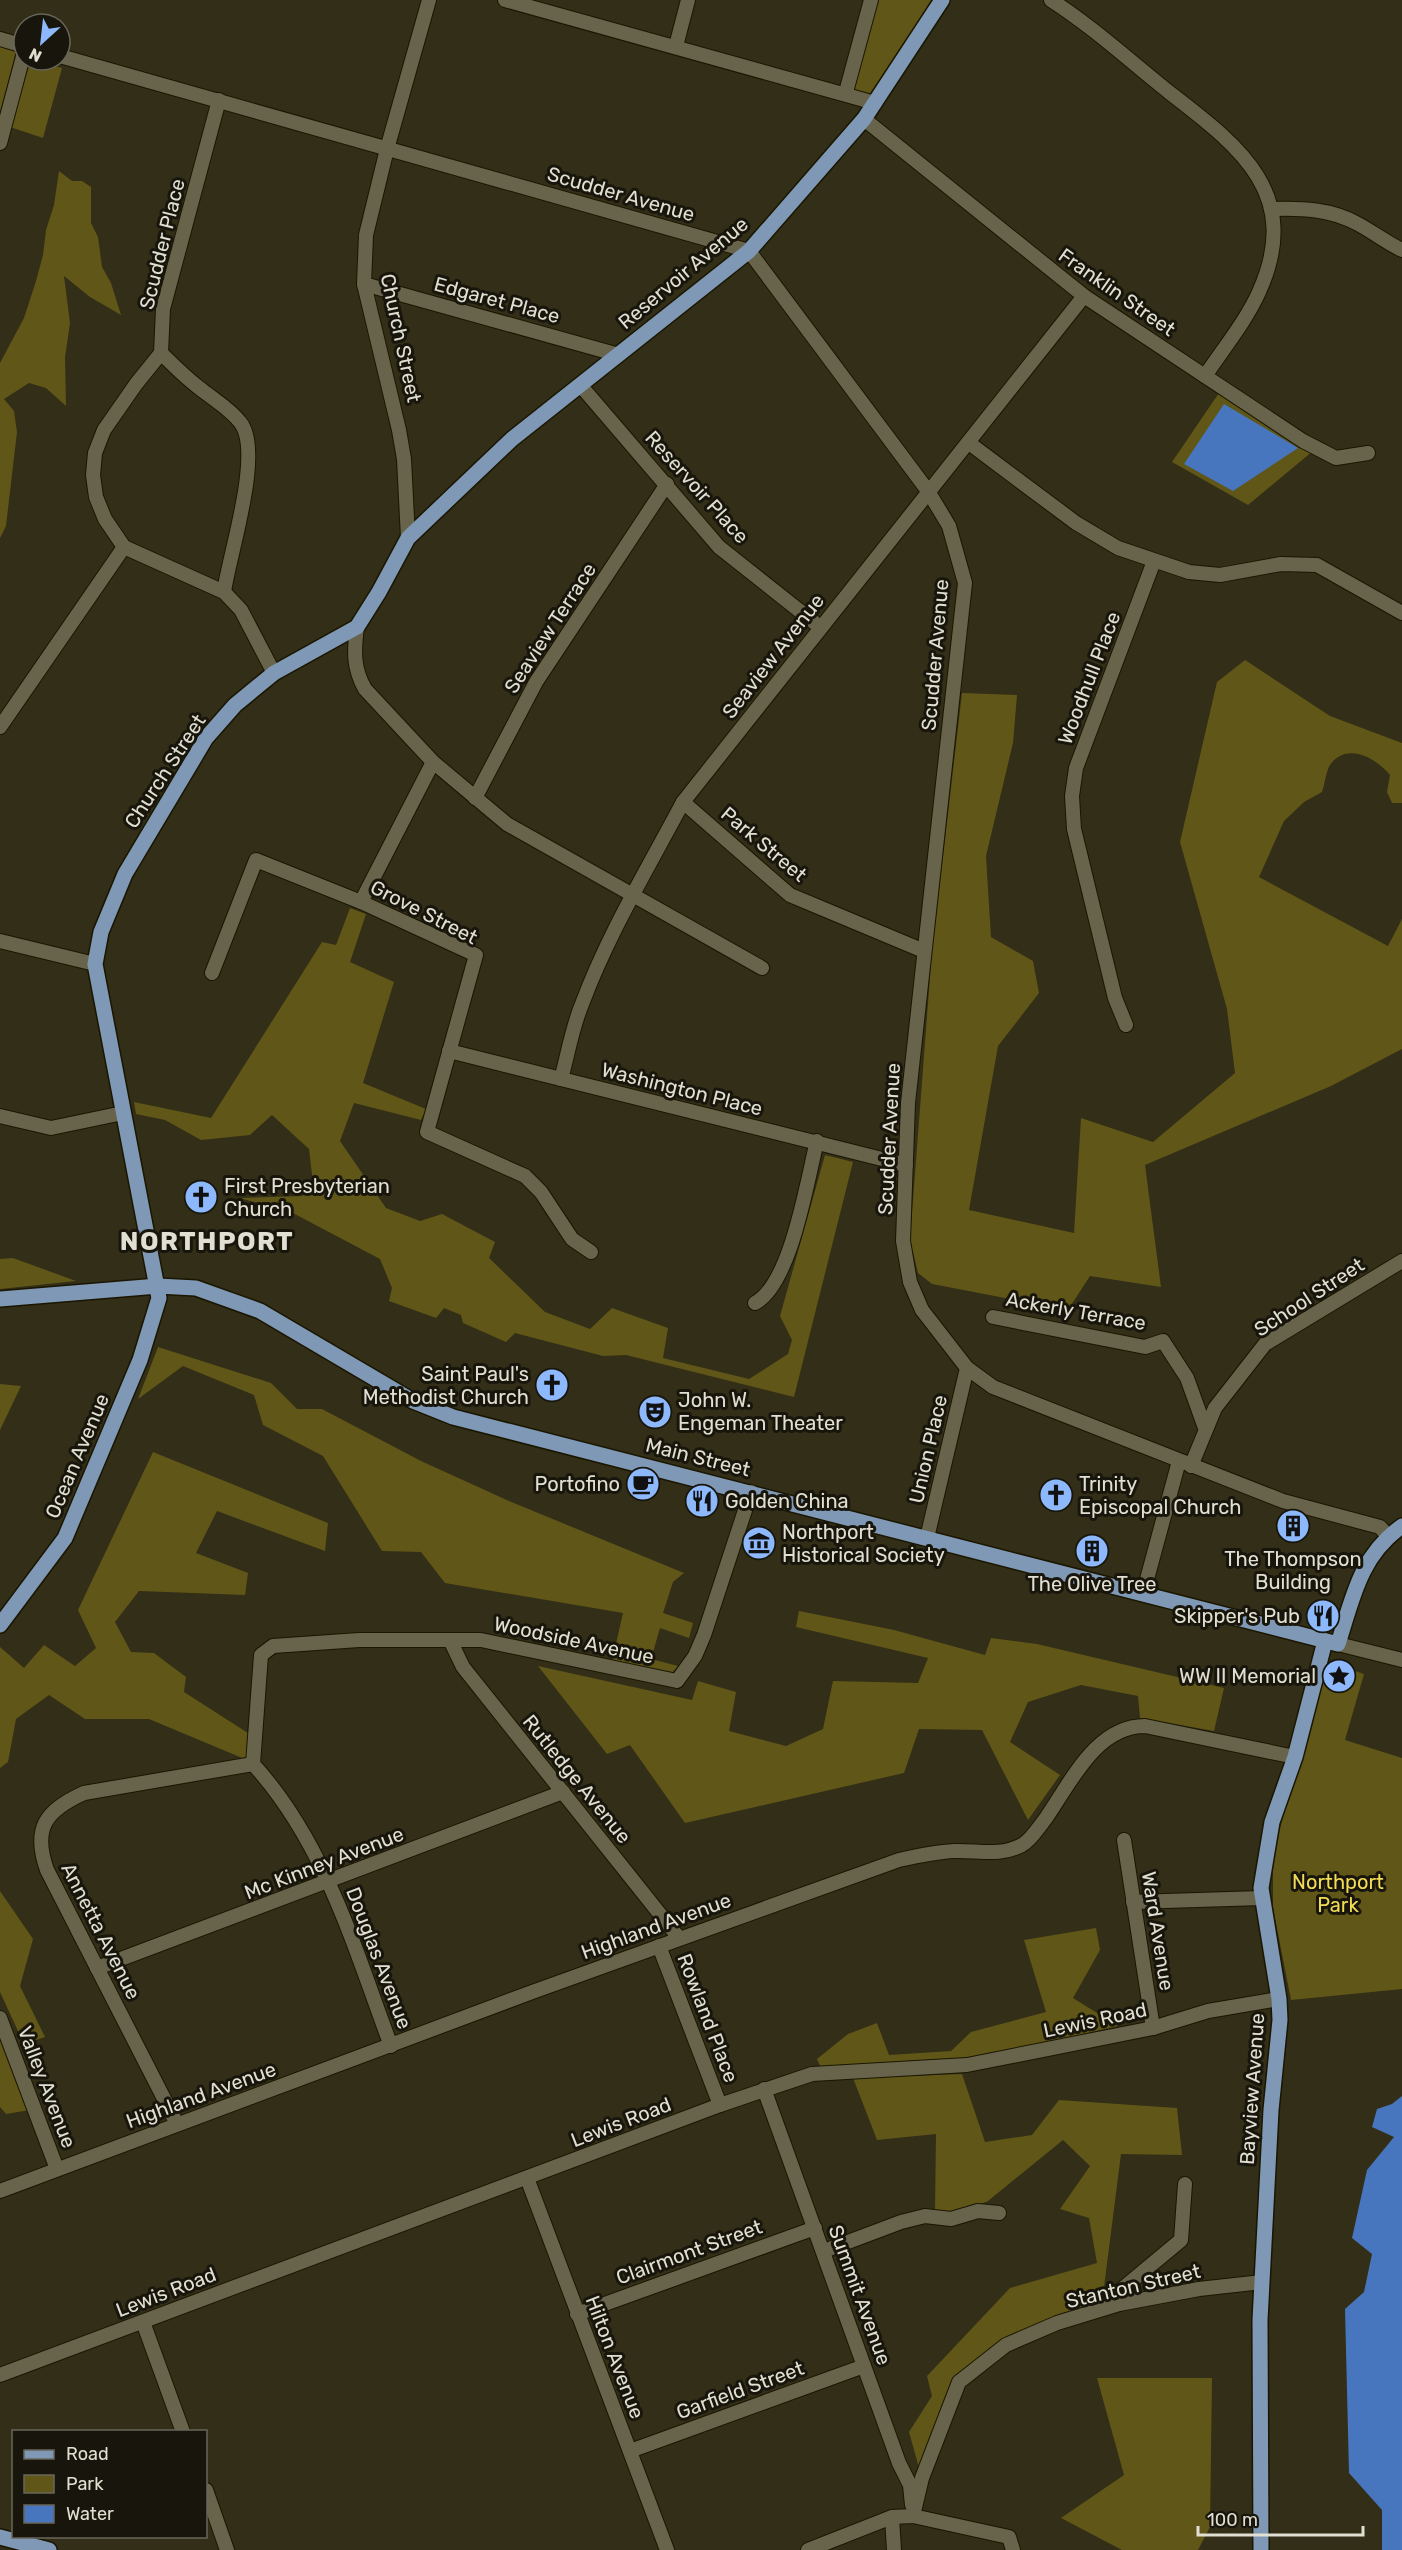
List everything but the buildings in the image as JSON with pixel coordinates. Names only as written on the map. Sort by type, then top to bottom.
[{"type":"main road","name":"Reservoir Avenue","points":[[408,538],[512,439],[749,251],[864,118],[942,0]]},
{"type":"main road","name":"Church Street","points":[[158,1286],[95,964],[101,932],[125,874],[207,738],[235,705],[274,673],[357,627],[380,592],[408,538]]},
{"type":"main road","name":"Main Street","points":[[0,1299],[158,1286],[196,1288],[260,1311],[434,1411],[1332,1642]]},
{"type":"main road","name":"Ocean Avenue","points":[[0,1625],[65,1538],[146,1346],[159,1298],[158,1286]]},
{"type":"main road","name":"Bayview Avenue","points":[[1261,2550],[1262,2282],[1279,2000],[1262,1898],[1262,1879],[1272,1822],[1332,1642],[1363,1572],[1380,1543],[1402,1526]]},
{"type":"main road","points":[[0,2537],[50,2550]]},
{"type":"street","name":"Church Street","points":[[408,538],[404,459],[399,430],[364,284],[366,235],[387,149],[429,0]]},
{"type":"street","points":[[505,0],[846,92],[875,103]]},
{"type":"street","points":[[676,46],[688,0]]},
{"type":"street","points":[[846,92],[871,0]]},
{"type":"street","points":[[1051,0],[1233,144],[1253,169],[1272,209],[1272,249],[1263,284],[1205,376]]},
{"type":"street","name":"Scudder Avenue","points":[[72,59],[749,251],[927,491],[949,526],[965,583],[908,1102],[903,1240],[914,1294],[931,1324],[967,1368],[988,1384],[1012,1396],[1283,1501],[1380,1527],[1388,1536]]},
{"type":"street","points":[[0,143],[19,72]]},
{"type":"street","name":"Scudder Place","points":[[161,353],[163,309],[219,100]]},
{"type":"street","name":"Franklin Street","points":[[864,118],[1084,296],[1303,441],[1336,458],[1368,453]]},
{"type":"street","points":[[1272,209],[1305,208],[1332,213],[1355,223],[1402,250]]},
{"type":"street","name":"Edgaret Place","points":[[364,284],[619,356]]},
{"type":"street","name":"Seaview Avenue","points":[[561,1079],[582,1003],[632,896],[683,802],[927,491],[969,442],[1084,296]]},
{"type":"street","points":[[224,592],[248,474],[250,445],[243,425],[227,408],[200,389],[161,353],[104,430],[95,453],[93,475],[96,497],[105,519],[124,547],[224,592],[241,610],[274,673]]},
{"type":"street","name":"Reservoir Place","points":[[581,386],[719,547],[820,627]]},
{"type":"street","points":[[969,442],[1076,523],[1118,548],[1189,572],[1220,575],[1281,564],[1317,565],[1402,613]]},
{"type":"street","name":"Seaview Terrace","points":[[475,798],[536,682],[667,484]]},
{"type":"street","points":[[0,727],[124,547]]},
{"type":"street","name":"Woodhull Place","points":[[1126,1025],[1115,998],[1074,829],[1072,796],[1076,768],[1154,561]]},
{"type":"street","points":[[357,627],[353,656],[357,675],[365,689],[433,762],[475,798],[507,824],[762,968]]},
{"type":"street","points":[[361,902],[433,762]]},
{"type":"street","name":"Park Street","points":[[683,802],[790,895],[924,951]]},
{"type":"street","name":"Grove Street","points":[[212,973],[256,860],[361,902],[476,955],[427,1132],[525,1176],[542,1192],[575,1242],[591,1252]]},
{"type":"street","points":[[0,941],[95,964]]},
{"type":"street","name":"Washington Place","points":[[449,1051],[906,1165]]},
{"type":"street","points":[[0,1116],[51,1128],[123,1113]]},
{"type":"street","points":[[755,1304],[770,1291],[792,1242],[817,1142]]},
{"type":"street","name":"School Street","points":[[1143,1594],[1185,1464],[1215,1408],[1265,1344],[1344,1294],[1402,1261]]},
{"type":"street","name":"Ackerly Terrace","points":[[993,1317],[1145,1347],[1163,1341],[1187,1378],[1205,1428]]},
{"type":"street","name":"Union Place","points":[[927,1538],[967,1368]]},
{"type":"street","name":"Woodside Avenue","points":[[253,1764],[261,1655],[273,1646],[359,1641],[481,1640],[677,1681],[695,1656],[704,1635],[751,1492]]},
{"type":"street","name":"Rutledge Avenue","points":[[450,1640],[463,1667],[679,1938]]},
{"type":"street","name":"Main Street","points":[[1332,1642],[1402,1660]]},
{"type":"street","name":"Highland Avenue","points":[[0,2191],[679,1938],[899,1860],[955,1851],[1005,1852],[1024,1844],[1096,1747],[1112,1733],[1128,1726],[1145,1726],[1294,1757]]},
{"type":"street","name":"Douglas Avenue","points":[[253,1764],[289,1809],[329,1882],[391,2046]]},
{"type":"street","name":"Annetta Avenue","points":[[177,2124],[41,1854],[40,1837],[46,1818],[64,1802],[84,1793],[253,1764]]},
{"type":"street","name":"Mc Kinney Avenue","points":[[97,1968],[563,1792]]},
{"type":"street","name":"Ward Avenue","points":[[1124,1840],[1153,2028]]},
{"type":"street","points":[[1133,1902],[1262,1898]]},
{"type":"street","name":"Rowland Place","points":[[659,1946],[720,2105]]},
{"type":"street","name":"Lewis Road","points":[[0,2375],[720,2105],[812,2074],[967,2066],[1153,2028],[1208,2011],[1279,2000]]},
{"type":"street","name":"Valley Avenue","points":[[0,2018],[57,2169]]},
{"type":"street","name":"Summit Avenue","points":[[764,2089],[864,2366],[910,2485],[913,2516]]},
{"type":"street","name":"Hilton Avenue","points":[[527,2178],[667,2550]]},
{"type":"street","points":[[1119,2304],[1121,2290],[1181,2240],[1185,2184]]},
{"type":"street","points":[[824,2251],[901,2222],[925,2216],[951,2219],[978,2211],[999,2213]]},
{"type":"street","name":"Clairmont Street","points":[[577,2314],[814,2228]]},
{"type":"street","name":"Stanton Street","points":[[913,2516],[922,2478],[959,2382],[1006,2345],[1057,2323],[1119,2304],[1198,2289],[1262,2282]]},
{"type":"street","points":[[143,2322],[182,2430]]},
{"type":"street","name":"Garfield Street","points":[[630,2451],[864,2366]]},
{"type":"street","points":[[207,2493],[227,2550]]},
{"type":"street","points":[[808,2550],[892,2517],[913,2516],[1009,2537],[1013,2550]]},
{"type":"street","points":[[892,2517],[894,2550]]},
{"type":"green space","points":[[875,0],[931,0],[873,98],[851,91]]},
{"type":"green space","points":[[0,39],[12,42],[12,67],[0,112]]},
{"type":"green space","points":[[27,72],[61,72],[43,138],[10,127]]},
{"type":"green space","points":[[59,171],[72,181],[82,181],[91,187],[91,223],[98,237],[102,267],[111,283],[121,315],[90,297],[64,276],[70,323],[65,357],[66,406],[46,388],[29,383],[4,399],[14,411],[17,432],[6,526],[0,538],[0,363],[24,318],[36,281],[43,255],[46,230],[54,205]]},
{"type":"green space","points":[[1221,390],[1313,451],[1248,505],[1172,462]]},
{"type":"green space","points":[[1245,660],[1330,716],[1402,743],[1402,803],[1392,803],[1387,792],[1390,775],[1378,763],[1353,753],[1337,758],[1330,765],[1322,792],[1304,802],[1284,821],[1259,877],[1388,946],[1402,919],[1402,1049],[1331,1086],[1145,1165],[1161,1287],[1090,1276],[1068,1310],[932,1284],[918,1273],[910,1239],[932,951],[962,693],[1017,695],[1013,743],[986,856],[991,937],[1033,961],[1039,993],[998,1046],[969,1210],[1074,1233],[1081,1118],[1153,1142],[1235,1073],[1227,1009],[1180,842],[1217,682]]},
{"type":"green space","points":[[350,908],[366,914],[350,962],[394,982],[363,1083],[426,1109],[421,1120],[354,1103],[340,1141],[386,1208],[420,1221],[442,1214],[495,1242],[489,1258],[545,1312],[590,1329],[612,1308],[668,1328],[663,1358],[749,1379],[788,1354],[792,1340],[780,1316],[825,1155],[853,1162],[794,1397],[626,1355],[603,1356],[515,1333],[506,1342],[463,1323],[461,1315],[444,1308],[436,1318],[389,1301],[392,1288],[380,1259],[289,1211],[239,1198],[302,1196],[313,1183],[309,1149],[272,1115],[250,1135],[201,1140],[165,1120],[136,1114],[134,1102],[211,1118],[322,942],[336,945]]},
{"type":"green space","points":[[13,1258],[76,1281],[0,1289],[0,1259]]},
{"type":"green space","points":[[158,1347],[271,1383],[297,1409],[322,1409],[421,1461],[509,1501],[684,1573],[673,1582],[663,1613],[693,1623],[689,1638],[660,1628],[651,1659],[678,1666],[671,1674],[612,1661],[623,1613],[445,1583],[421,1552],[382,1551],[323,1456],[263,1425],[254,1395],[183,1366],[138,1399]]},
{"type":"green space","points":[[0,1384],[21,1386],[0,1430]]},
{"type":"green space","points":[[153,1452],[328,1523],[325,1551],[217,1511],[196,1553],[248,1573],[245,1595],[139,1591],[115,1622],[131,1652],[154,1653],[186,1677],[184,1692],[251,1735],[247,1760],[149,1719],[85,1719],[49,1695],[16,1719],[8,1762],[0,1768],[0,1647],[24,1668],[44,1645],[75,1666],[96,1648],[78,1610]]},
{"type":"green space","points":[[799,1611],[894,1630],[985,1655],[991,1638],[1037,1644],[1224,1688],[1214,1731],[1140,1718],[1138,1696],[1081,1685],[1028,1702],[1010,1742],[1060,1775],[1028,1820],[982,1730],[919,1729],[904,1773],[685,1823],[630,1745],[607,1754],[538,1666],[692,1700],[698,1681],[736,1692],[729,1731],[786,1746],[823,1729],[833,1681],[918,1683],[928,1658],[796,1627]]},
{"type":"green space","name":"Northport Park","points":[[1327,1662],[1364,1674],[1345,1740],[1402,1758],[1402,1989],[1291,2000],[1273,1908],[1273,1853]]},
{"type":"green space","points":[[0,1891],[33,1939],[20,1986],[45,2037],[24,2044],[0,1992]]},
{"type":"green space","points":[[1096,1928],[1100,1950],[1073,1998],[1118,2026],[965,2061],[821,2068],[817,2059],[848,2034],[877,2023],[889,2055],[951,2051],[971,2032],[1046,2012],[1024,1940]]},
{"type":"green space","points":[[0,2029],[30,2110],[6,2114],[0,2107]]},
{"type":"green space","points":[[962,2074],[985,2142],[1032,2135],[1059,2100],[1177,2108],[1182,2155],[1121,2154],[1102,2303],[1010,2335],[959,2374],[919,2468],[909,2432],[932,2396],[927,2376],[1010,2288],[1097,2263],[1089,2218],[1060,2209],[1090,2166],[1063,2140],[988,2201],[959,2213],[935,2211],[936,2134],[877,2140],[853,2078]]},
{"type":"green space","points":[[1097,2378],[1212,2378],[1210,2527],[1198,2550],[1122,2550],[1061,2518],[1124,2475]]},
{"type":"water","points":[[1224,404],[1298,448],[1233,491],[1184,464]]},
{"type":"water","points":[[1402,2096],[1402,2550],[1382,2550],[1382,2510],[1349,2473],[1345,2309],[1364,2292],[1372,2254],[1352,2238],[1367,2170],[1394,2137],[1372,2127],[1377,2109],[1392,2104]]},
{"type":"place","name":"First Presbyterian Church","points":[[201,1197]]},
{"type":"place","name":"Saint Paul's Methodist Church","points":[[552,1385]]},
{"type":"place","name":"John W. Engeman Theater","points":[[655,1412]]},
{"type":"place","name":"Portofino","points":[[643,1484]]},
{"type":"place","name":"Trinity Episcopal Church","points":[[1056,1495]]},
{"type":"place","name":"Golden China","points":[[702,1501]]},
{"type":"place","name":"The Thompson Building","points":[[1293,1526]]},
{"type":"place","name":"Northport Historical Society","points":[[759,1543]]},
{"type":"place","name":"The Olive Tree","points":[[1092,1551]]},
{"type":"place","name":"Skipper's Pub","points":[[1323,1616]]},
{"type":"place","name":"WW II Memorial","points":[[1339,1676]]},
{"type":"district","name":"NORTHPORT","points":[[207,1241]]}]
